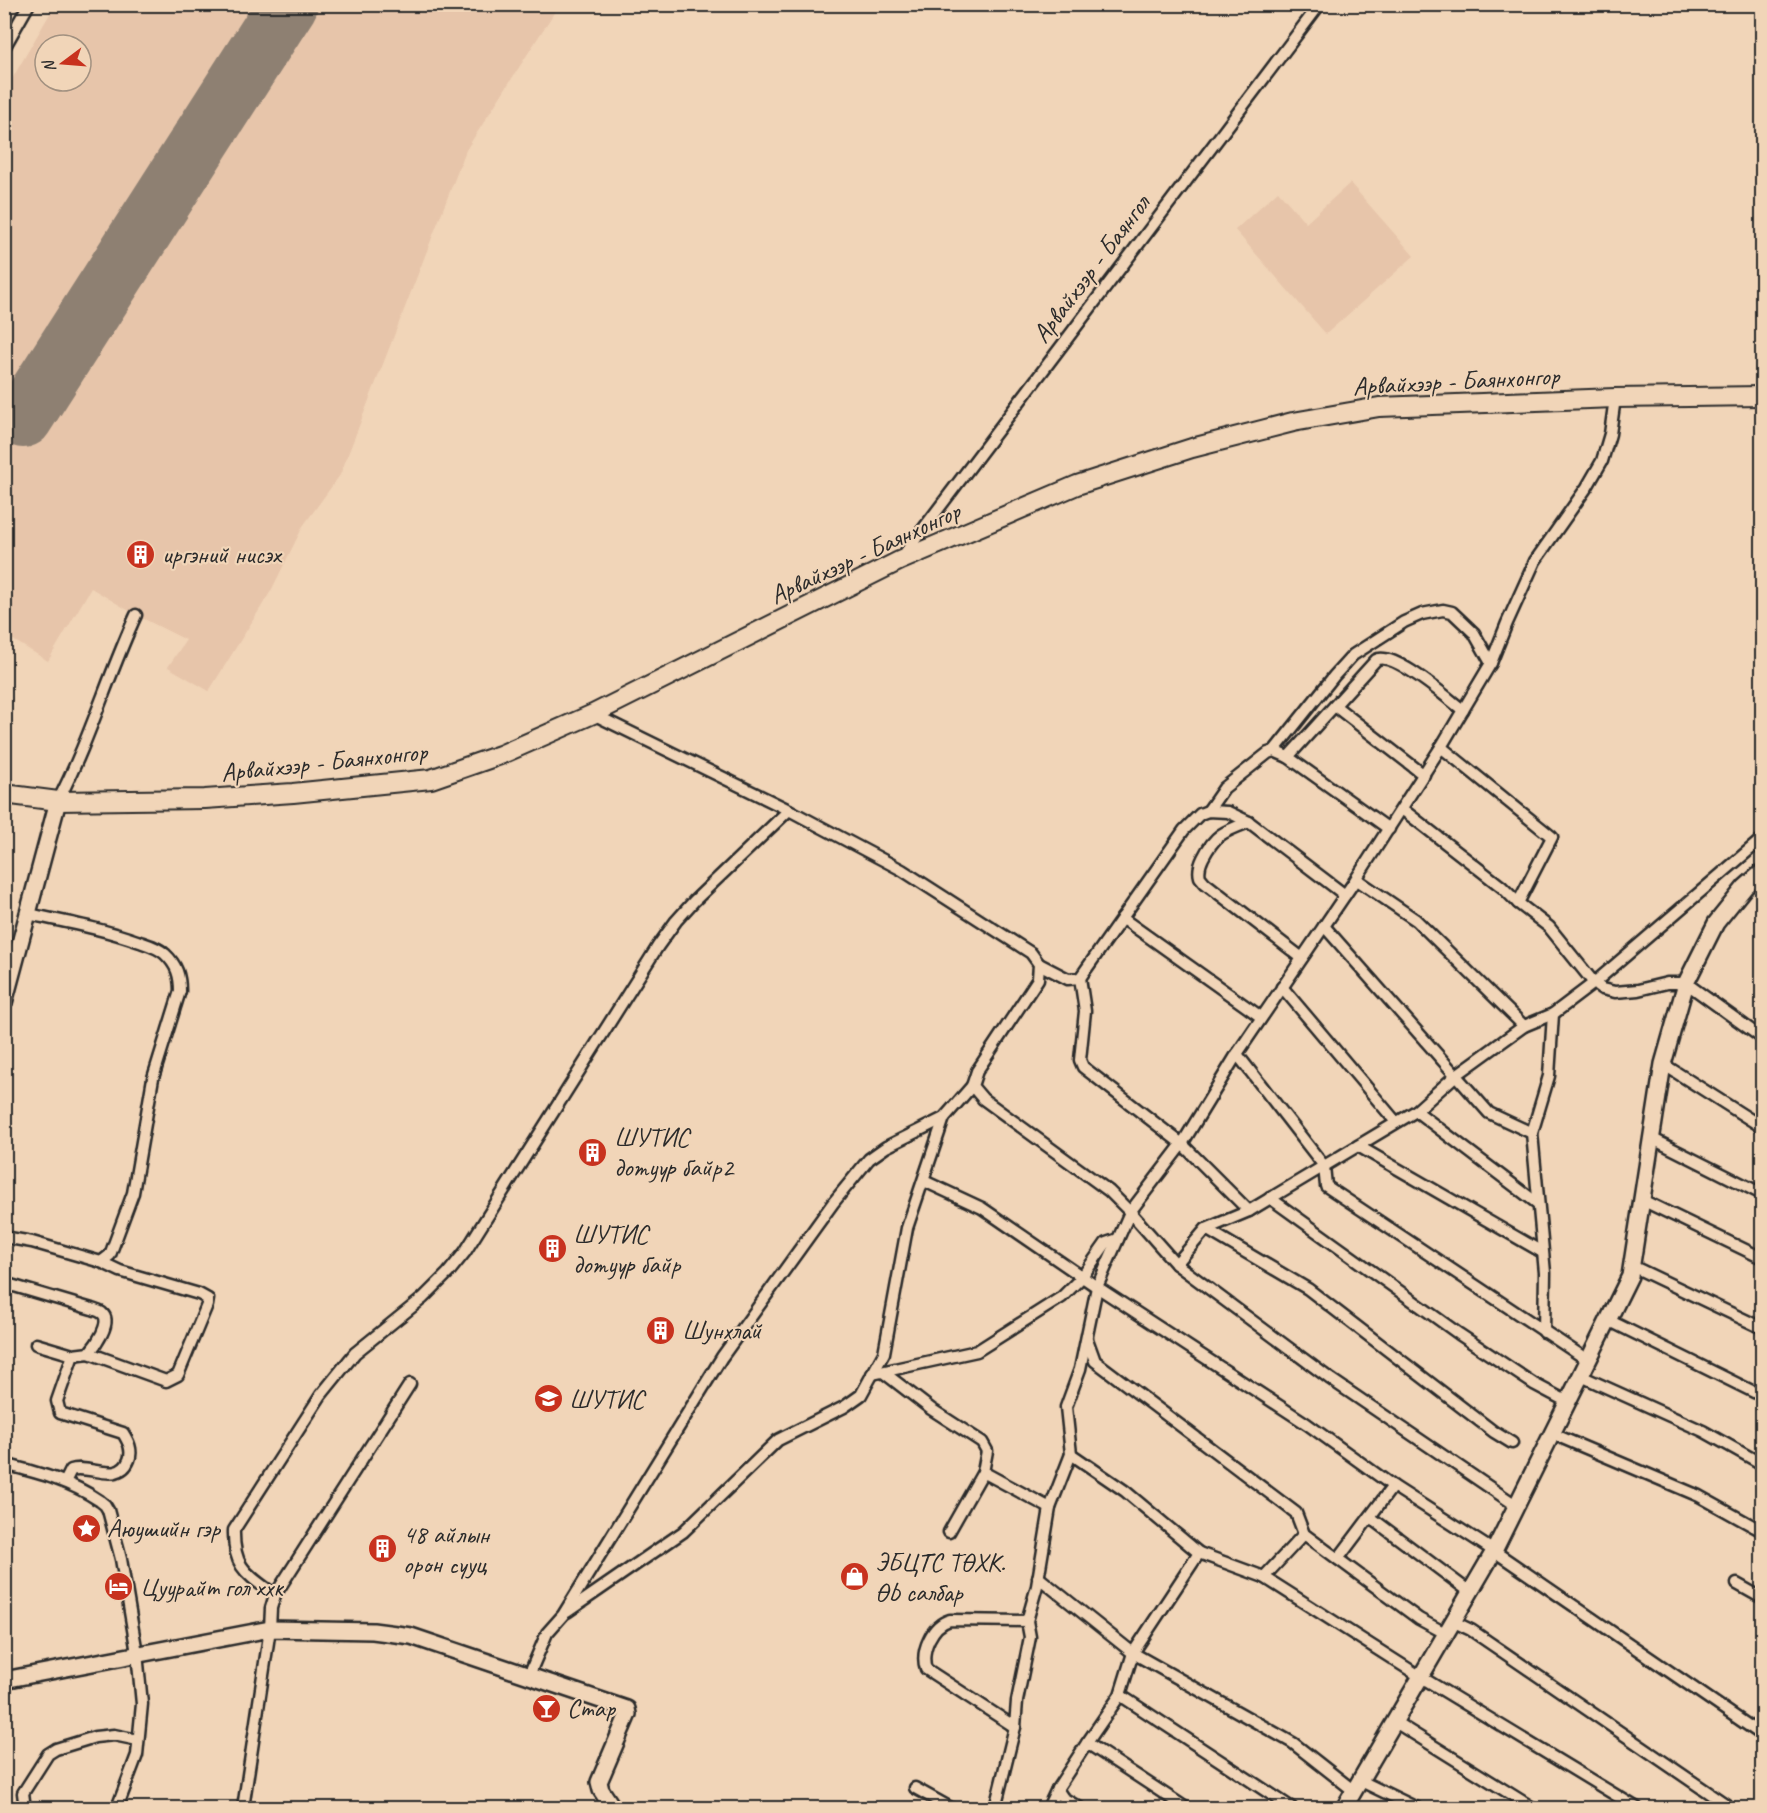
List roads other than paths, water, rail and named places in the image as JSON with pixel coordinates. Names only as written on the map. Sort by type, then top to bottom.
[{"type":"highway","name":"Арвайхээр - Баянхонгор","points":[[4,794],[58,801],[205,799],[399,784],[431,779],[501,754],[593,714],[899,561],[1077,485],[1192,448],[1293,422],[1379,407],[1615,398],[1762,396]]},
{"type":"street","points":[[4,48],[29,4]]},
{"type":"street","name":"Арвайхээр - Баянгол","points":[[899,561],[1320,4]]},
{"type":"street","points":[[995,1809],[1015,1727],[1017,1701],[1030,1637],[1027,1621],[1038,1578],[1050,1508],[1071,1454],[1066,1407],[1080,1369],[1097,1287],[1118,1239],[1130,1212],[1182,1144],[1237,1053],[1389,830],[1442,747],[1491,663],[1535,561],[1587,487],[1602,461],[1610,434],[1615,398]]},
{"type":"street","points":[[1208,811],[1224,788],[1268,753],[1274,751],[1353,655],[1404,622],[1422,614],[1443,610],[1452,612],[1474,633],[1491,663]]},
{"type":"street","points":[[4,1003],[58,801],[75,767],[119,651],[136,615]]},
{"type":"street","points":[[1288,757],[1381,657],[1392,659],[1405,667],[1463,710]]},
{"type":"street","points":[[1335,705],[1424,775]]},
{"type":"street","points":[[593,714],[789,810],[902,870],[1031,953],[1039,964],[1068,979],[1080,978]]},
{"type":"street","points":[[1442,747],[1552,837],[1518,903]]},
{"type":"street","points":[[1274,751],[1288,757],[1389,830]]},
{"type":"street","points":[[1402,809],[1502,887],[1548,927],[1602,989],[1615,992],[1638,990],[1667,983],[1686,983],[1762,1038]]},
{"type":"street","points":[[275,1595],[248,1574],[238,1561],[233,1548],[234,1530],[321,1395],[355,1353],[423,1298],[465,1252],[676,921],[789,810]]},
{"type":"street","points":[[1249,1211],[1182,1144],[1083,1068],[1080,1060],[1085,1011],[1080,978],[1184,830],[1200,814],[1208,811],[1228,812],[1249,822],[1345,895]]},
{"type":"street","points":[[1249,822],[1227,830],[1212,841],[1200,864],[1200,877],[1302,958]]},
{"type":"street","points":[[1176,1264],[1206,1229],[1249,1211],[1358,1146],[1416,1110],[1455,1076],[1524,1026],[1553,1014],[1762,839]]},
{"type":"street","points":[[1344,1809],[1494,1551],[1630,1276],[1663,1064],[1686,983],[1716,923],[1745,887],[1762,872]]},
{"type":"street","points":[[1356,879],[1416,920],[1524,1026]]},
{"type":"street","points":[[28,914],[91,927],[154,947],[165,954],[176,967],[180,977],[180,991],[153,1078],[134,1193],[113,1250],[101,1262]]},
{"type":"street","points":[[1122,918],[1261,1017]]},
{"type":"street","points":[[1324,926],[1489,1113],[1532,1133]]},
{"type":"street","points":[[529,1675],[547,1633],[563,1615],[722,1357],[832,1203],[869,1159],[886,1147],[944,1118],[972,1086],[977,1071],[1038,979],[1039,964]]},
{"type":"street","points":[[1282,987],[1396,1122]]},
{"type":"street","points":[[1544,1332],[1545,1273],[1532,1133],[1549,1076],[1553,1014]]},
{"type":"street","points":[[1237,1053],[1324,1166],[1326,1186],[1589,1361]]},
{"type":"street","points":[[1663,1064],[1762,1127]]},
{"type":"street","points":[[972,1086],[983,1099],[1109,1191],[1176,1264],[1329,1378],[1516,1506]]},
{"type":"street","points":[[1416,1110],[1537,1203]]},
{"type":"street","points":[[563,1615],[683,1532],[778,1440],[844,1407],[861,1395],[878,1373],[884,1353],[907,1228],[944,1118]]},
{"type":"street","points":[[1651,1138],[1762,1194]]},
{"type":"street","points":[[1358,1146],[1542,1252]]},
{"type":"street","points":[[924,1181],[982,1208],[1097,1287],[1307,1424],[1393,1486],[1494,1551],[1762,1735]]},
{"type":"street","points":[[1270,1198],[1459,1334],[1534,1384],[1568,1402]]},
{"type":"street","points":[[1642,1200],[1762,1258]]},
{"type":"street","points":[[1206,1229],[1308,1289],[1512,1443]]},
{"type":"street","points":[[4,1237],[32,1242],[101,1262],[120,1271],[199,1294],[208,1299],[178,1375],[166,1381],[89,1353],[73,1355],[36,1344]]},
{"type":"street","points":[[878,1373],[977,1352],[1062,1297],[1082,1277],[1106,1243],[1118,1239]]},
{"type":"street","points":[[1632,1266],[1762,1328]]},
{"type":"street","points":[[4,1283],[102,1313],[105,1319],[104,1327],[89,1353]]},
{"type":"street","points":[[1608,1320],[1762,1396]]},
{"type":"street","points":[[1087,1339],[1095,1361],[1296,1513],[1304,1533],[1419,1619],[1472,1630],[1731,1809]]},
{"type":"street","points":[[65,1482],[71,1470],[77,1468],[117,1472],[128,1464],[131,1455],[129,1442],[123,1433],[60,1413],[57,1401],[73,1355]]},
{"type":"street","points":[[878,1373],[982,1442],[987,1451],[983,1472],[949,1532]]},
{"type":"street","points":[[1581,1376],[1703,1431],[1762,1464]]},
{"type":"street","points":[[243,1809],[270,1629],[271,1608],[275,1595],[410,1384]]},
{"type":"street","points":[[1553,1434],[1699,1496],[1762,1531]]},
{"type":"street","points":[[1071,1454],[1125,1491],[1198,1553],[1264,1578],[1637,1809]]},
{"type":"street","points":[[4,1464],[65,1482],[89,1493],[108,1510],[122,1559],[137,1653],[142,1704],[137,1755],[117,1809]]},
{"type":"street","points":[[983,1472],[1050,1508]]},
{"type":"street","points":[[1338,1559],[1393,1486]]},
{"type":"street","points":[[1370,1517],[1470,1592]]},
{"type":"street","points":[[1264,1578],[1304,1533]]},
{"type":"street","points":[[1048,1809],[1057,1790],[1120,1695],[1133,1653],[1198,1553]]},
{"type":"street","points":[[1038,1578],[1133,1653],[1293,1743],[1358,1786],[1417,1809]]},
{"type":"street","points":[[1737,1584],[1762,1598]]},
{"type":"street","points":[[1015,1727],[926,1669],[923,1660],[938,1625],[944,1622],[950,1620],[1027,1621]]},
{"type":"street","points":[[4,1680],[270,1629],[373,1631],[411,1636],[627,1710],[628,1714],[598,1782],[613,1809]]},
{"type":"street","points":[[1120,1695],[1292,1809]]},
{"type":"street","points":[[1395,1722],[1533,1809]]},
{"type":"street","points":[[25,1809],[23,1794],[48,1754],[56,1749],[95,1737],[114,1734],[138,1740]]},
{"type":"street","points":[[1087,1743],[1186,1809]]},
{"type":"street","points":[[915,1788],[951,1809]]},
{"type":"street","points":[[1057,1790],[1063,1798],[1080,1809]]},
{"type":"place","name":"иргэний нисэх","points":[[141,554]]},
{"type":"place","name":"ШУТИС дотуур байр2","points":[[593,1152]]},
{"type":"place","name":"ШУТИС дотуур байр","points":[[552,1249]]},
{"type":"place","name":"Шунхлай","points":[[661,1330]]},
{"type":"place","name":"ШУТИС","points":[[548,1399]]},
{"type":"place","name":"Аюушийн гэр","points":[[86,1528]]},
{"type":"place","name":"48 айлын орон сууц","points":[[382,1549]]},
{"type":"place","name":"ЭБЦТС ТӨХК. ӨЬ салбар","points":[[854,1577]]},
{"type":"place","name":"Цуурайт гол ххк","points":[[119,1587]]},
{"type":"place","name":"Стар","points":[[546,1708]]}]
